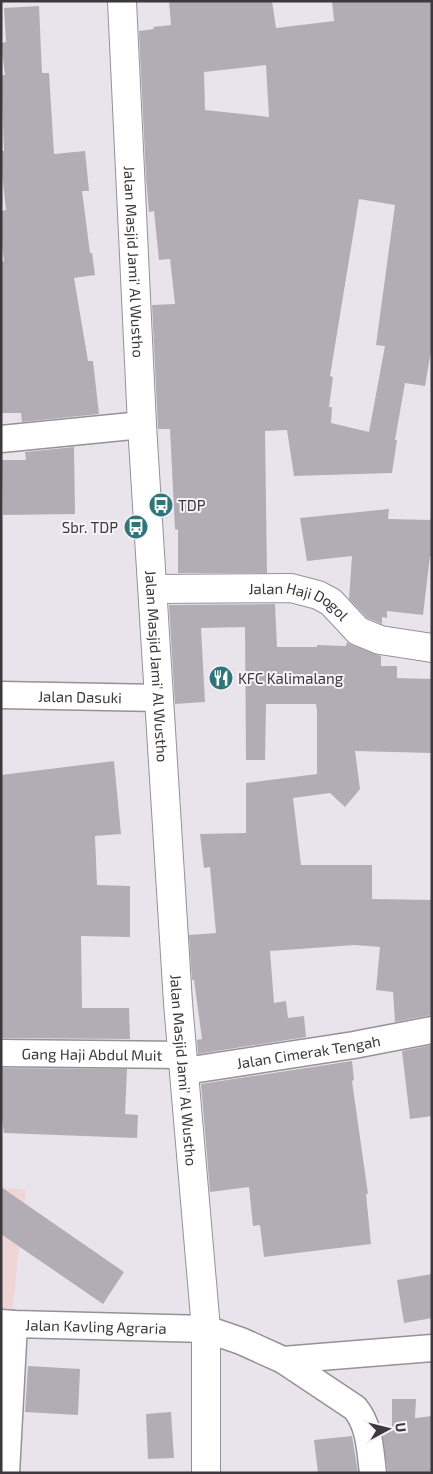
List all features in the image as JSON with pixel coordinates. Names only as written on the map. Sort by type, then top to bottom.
[{"type":"street","name":"Jalan Masjid Jami' Al Wustho","points":[[122,1],[142,425],[154,588],[159,698],[183,1063],[206,1330],[206,1473]]},
{"type":"street","points":[[1,439],[142,425]]},
{"type":"street","name":"Jalan Haji Dogol","points":[[154,588],[291,588],[318,595],[331,602],[358,631],[380,640],[432,648]]},
{"type":"street","name":"Jalan Dasuki","points":[[1,695],[159,698]]},
{"type":"street","name":"Jalan Cimerak Tengah","points":[[183,1063],[354,1045],[432,1030]]},
{"type":"street","name":"Gang Haji Abdul Muit","points":[[1,1053],[183,1063]]},
{"type":"street","name":"Jalan Kavling Agraria","points":[[6,1473],[7,1324],[206,1330],[241,1341],[283,1360],[355,1408],[362,1416],[366,1426],[373,1473]]},
{"type":"street","points":[[283,1360],[432,1348]]},
{"type":"shaded area","points":[[1,1187],[26,1190],[12,1311],[1,1310]]},
{"type":"building","points":[[169,1],[272,1],[276,28],[334,21],[332,1],[432,1],[432,345],[425,386],[405,383],[395,440],[397,440],[392,473],[294,476],[287,430],[265,431],[267,573],[178,573],[178,530],[175,529],[170,429],[158,429],[152,305],[175,304],[170,259],[159,260],[154,211],[149,212],[139,31],[171,25]],"holes":[[[266,65],[269,117],[205,110],[204,72]],[[359,199],[395,205],[376,345],[385,346],[369,432],[331,423],[332,407],[329,407],[333,377],[330,376]]]},
{"type":"building","points":[[39,6],[42,73],[49,73],[54,154],[85,151],[89,191],[82,191],[90,253],[92,253],[95,275],[74,278],[88,361],[93,361],[99,414],[22,422],[21,413],[1,413],[1,262],[4,261],[1,211],[6,210],[1,165],[1,151],[4,151],[1,75],[5,75],[1,43],[6,42],[4,8]]},
{"type":"building","points":[[74,447],[75,514],[3,515],[2,460],[26,460],[25,452]]},
{"type":"building","points":[[389,509],[388,519],[432,520],[432,556],[430,556],[423,615],[387,611],[387,618],[382,617],[382,624],[367,618],[349,599],[352,556],[307,561],[300,518]]},
{"type":"building","points":[[275,604],[277,647],[346,646],[347,642],[381,656],[381,666],[397,666],[397,678],[432,679],[432,753],[355,751],[360,789],[345,807],[330,793],[293,798],[301,865],[372,865],[372,899],[432,900],[432,1015],[395,1022],[393,992],[376,990],[380,947],[355,945],[270,951],[274,1003],[286,1001],[288,1018],[304,1016],[306,1037],[198,1054],[197,1040],[202,1039],[194,980],[192,980],[189,935],[216,933],[210,867],[204,868],[200,834],[246,833],[246,783],[317,774],[317,710],[316,704],[266,704],[265,760],[246,760],[245,627],[201,628],[205,702],[175,704],[169,605]]},
{"type":"building","points":[[114,761],[121,834],[95,836],[97,885],[130,886],[130,937],[81,936],[82,1008],[129,1008],[130,1039],[1,1038],[1,775]]},
{"type":"building","points":[[432,1045],[432,1116],[410,1119],[402,1051]]},
{"type":"building","points":[[352,1061],[354,1080],[352,1081],[368,1194],[366,1194],[371,1244],[264,1257],[260,1225],[253,1226],[249,1187],[210,1192],[201,1084]]},
{"type":"building","points":[[1,1068],[127,1069],[125,1114],[138,1115],[137,1138],[4,1133],[1,1113]]},
{"type":"building","points":[[1,1187],[124,1272],[103,1304],[1,1234]]},
{"type":"building","points":[[432,1274],[432,1318],[404,1323],[397,1280]]},
{"type":"building","points":[[28,1366],[80,1369],[78,1415],[25,1412]]},
{"type":"building","points":[[392,1399],[416,1399],[415,1418],[432,1416],[432,1473],[388,1473],[382,1432],[392,1431]]},
{"type":"building","points":[[171,1412],[174,1458],[148,1459],[146,1414]]},
{"type":"building","points":[[352,1436],[358,1473],[318,1473],[314,1440]]},
{"type":"place","name":"TDP","points":[[161,505]]},
{"type":"place","name":"Sbr. TDP","points":[[136,527]]},
{"type":"place","name":"KFC Kalimalang","points":[[221,678]]}]
